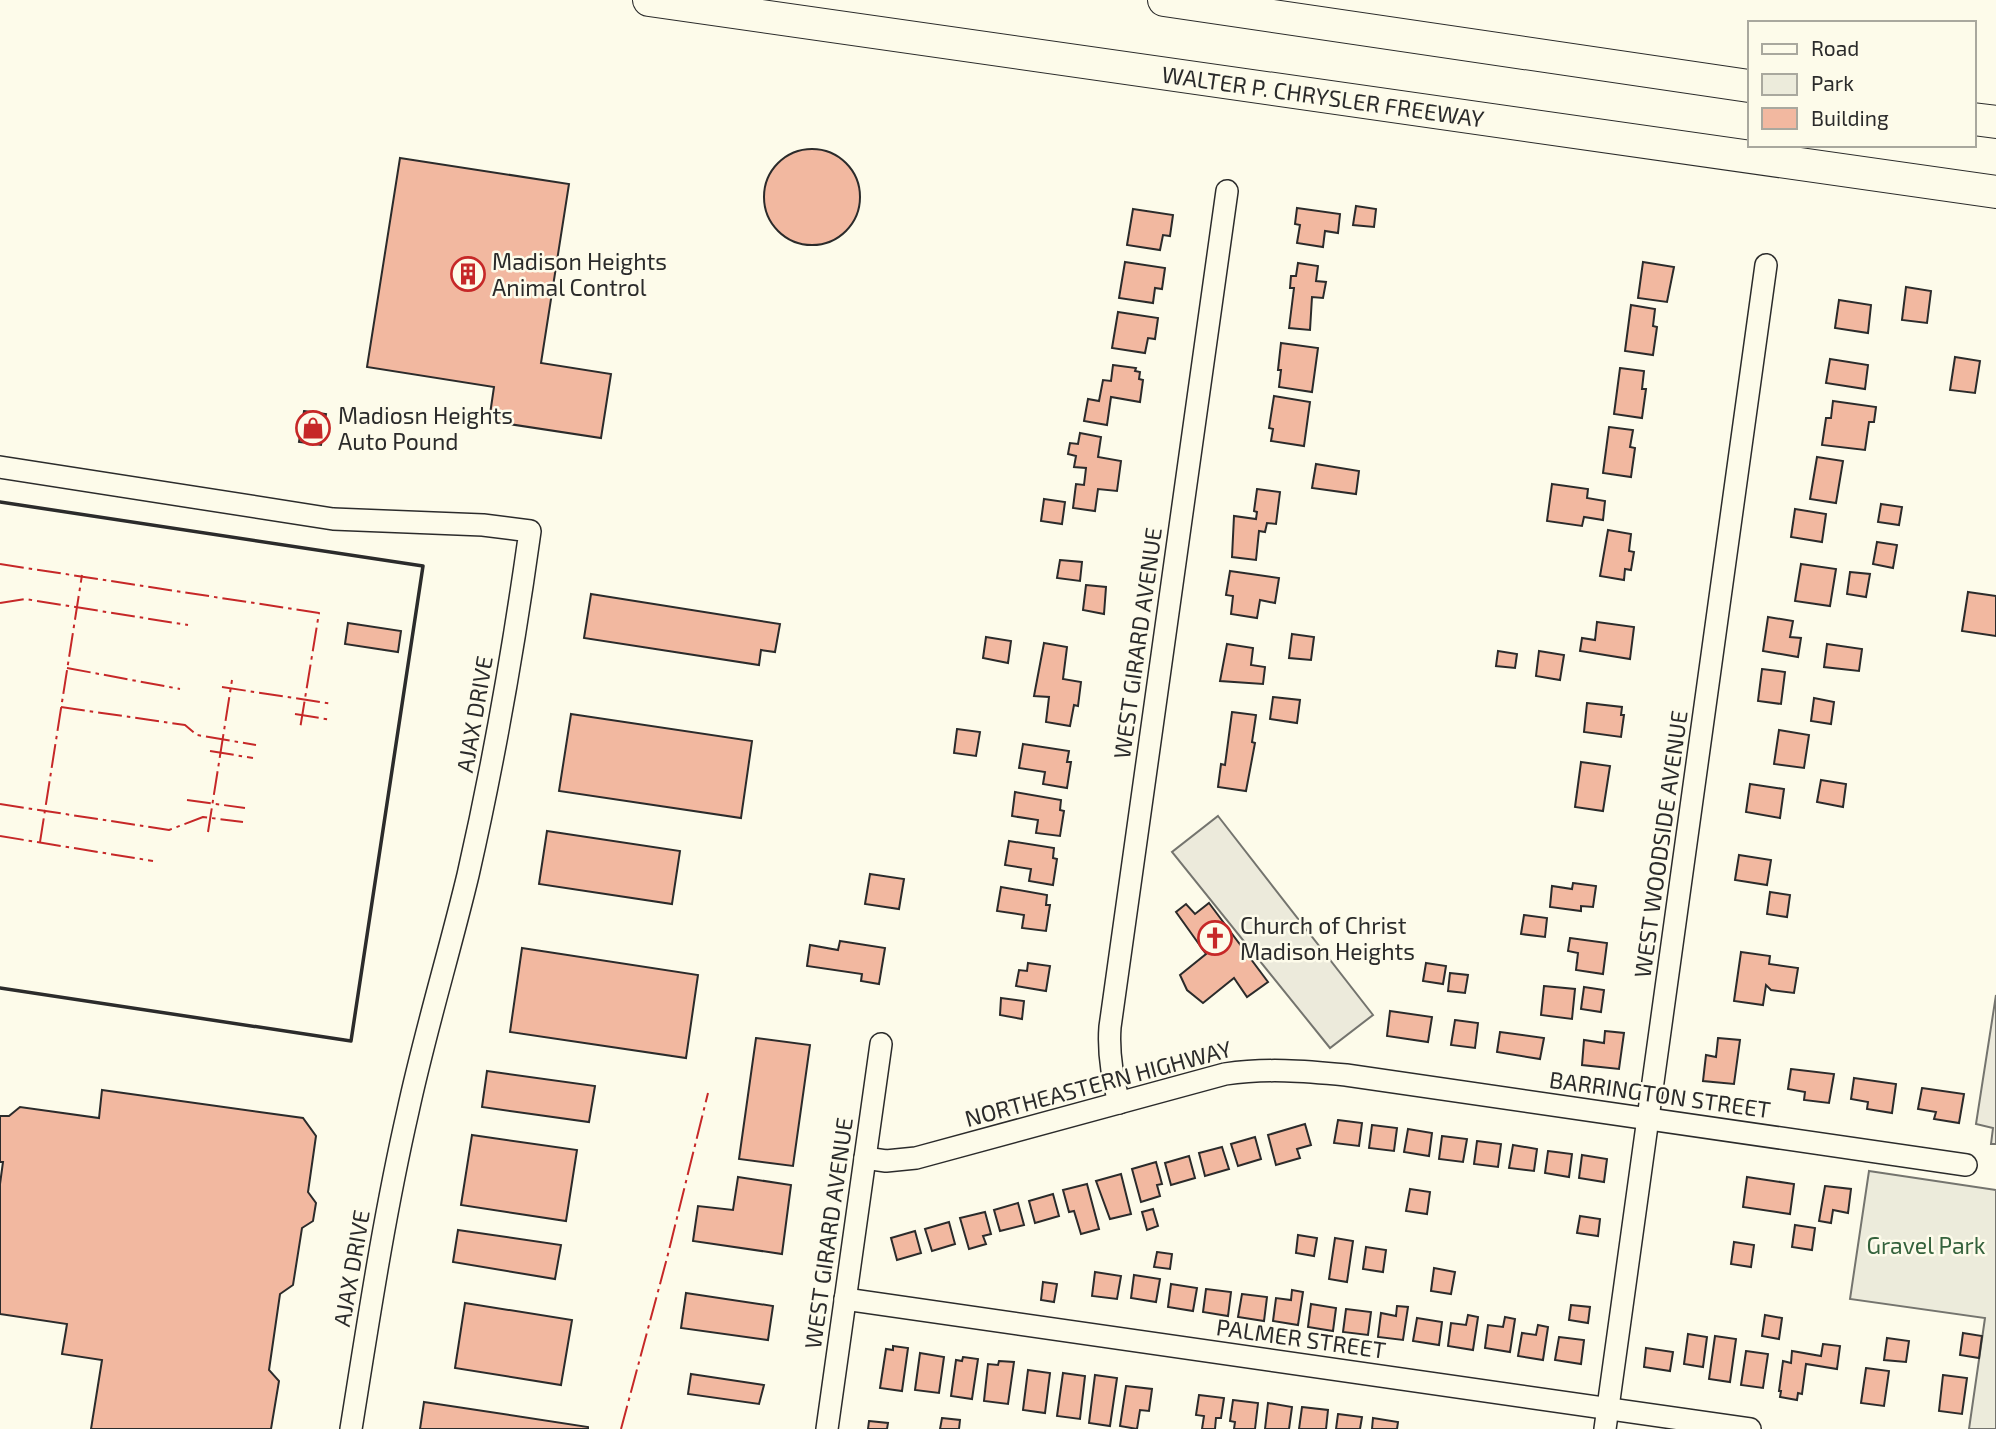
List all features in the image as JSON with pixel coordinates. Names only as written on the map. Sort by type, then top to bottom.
[{"type":"highway","name":"WALTER P. CHRYSLER FREEWAY","points":[[649,0],[1996,192]]},
{"type":"highway","points":[[1164,0],[1748,86]]},
{"type":"highway","points":[[1975,119],[1996,122]]},
{"type":"street","name":"WEST GIRARD AVENUE","points":[[1119,1103],[1111,1068],[1110,1027],[1227,191]]},
{"type":"street","name":"WEST WOODSIDE AVENUE","points":[[1606,1419],[1766,265]]},
{"type":"street","name":"AJAX DRIVE","points":[[0,467],[333,519],[483,525],[530,531],[516,632],[485,798],[391,1188],[351,1429]]},
{"type":"street","name":"WEST GIRARD AVENUE","points":[[827,1429],[881,1044]]},
{"type":"street","name":"NORTHEASTERN HIGHWAY","points":[[865,1158],[887,1161],[916,1158],[1225,1074],[1255,1069],[1285,1069],[1346,1075]]},
{"type":"street","name":"BARRINGTON STREET","points":[[1346,1075],[1966,1165]]},
{"type":"street","name":"PALMER STREET","points":[[845,1299],[1606,1419],[1750,1429]]},
{"type":"green space","name":"Gravel Park","points":[[1869,1171],[1996,1190],[1996,1429],[1969,1429],[1985,1318],[1850,1299]]},
{"type":"shaded area","points":[[1218,816],[1373,1015],[1330,1048],[1172,852]]},
{"type":"shaded area","points":[[1996,995],[1996,1144],[1991,1144],[1993,1128],[1976,1124]]},
{"type":"building","points":[[812,149],[830,153],[846,163],[856,179],[860,197],[856,215],[846,231],[830,241],[812,245],[794,241],[778,231],[768,215],[764,197],[768,179],[778,163],[794,153]]},
{"type":"building","name":"Madison Heights Animal Control","points":[[400,158],[569,184],[541,363],[611,374],[601,438],[489,421],[494,387],[367,367]]},
{"type":"building","points":[[1356,206],[1376,209],[1374,227],[1353,225]]},
{"type":"building","points":[[1297,208],[1340,214],[1338,233],[1325,231],[1323,247],[1297,243],[1300,225],[1295,224]]},
{"type":"building","points":[[1133,209],[1173,215],[1170,236],[1163,235],[1160,250],[1127,245]]},
{"type":"building","points":[[1125,262],[1165,268],[1162,289],[1155,288],[1153,303],[1119,298]]},
{"type":"building","points":[[1643,262],[1674,267],[1667,302],[1638,298]]},
{"type":"building","points":[[1298,263],[1318,266],[1316,281],[1326,282],[1323,298],[1312,297],[1310,330],[1289,328],[1294,288],[1290,288],[1291,276],[1296,276]]},
{"type":"building","points":[[1906,287],[1931,291],[1927,323],[1902,320]]},
{"type":"building","points":[[1839,300],[1871,305],[1868,333],[1835,328]]},
{"type":"building","points":[[1631,305],[1655,309],[1653,326],[1657,327],[1653,355],[1625,351]]},
{"type":"building","points":[[1118,312],[1158,318],[1155,339],[1148,338],[1145,353],[1112,348]]},
{"type":"building","points":[[1281,343],[1318,348],[1312,392],[1279,387]]},
{"type":"building","points":[[1955,357],[1980,361],[1975,393],[1950,390]]},
{"type":"building","points":[[1830,359],[1868,365],[1865,389],[1826,383]]},
{"type":"building","points":[[1113,365],[1136,368],[1135,371],[1140,372],[1139,379],[1143,380],[1140,402],[1111,397],[1107,425],[1084,421],[1088,399],[1099,401],[1103,380],[1111,381]]},
{"type":"building","points":[[1620,368],[1644,371],[1642,389],[1646,389],[1642,418],[1614,414]]},
{"type":"building","points":[[1274,396],[1310,402],[1304,446],[1271,441],[1273,429],[1269,428]]},
{"type":"building","points":[[1833,401],[1876,407],[1874,422],[1869,422],[1865,450],[1822,445],[1826,418],[1831,418]]},
{"type":"building","name":"Madiosn Heights Auto Pound","points":[[304,411],[326,414],[321,445],[299,442]]},
{"type":"building","points":[[1609,427],[1633,430],[1630,447],[1635,448],[1631,477],[1603,473]]},
{"type":"building","points":[[1080,433],[1101,437],[1098,457],[1121,461],[1117,491],[1098,489],[1095,511],[1073,508],[1076,484],[1084,485],[1086,468],[1074,467],[1076,456],[1068,454],[1070,443],[1078,444]]},
{"type":"building","points":[[1817,457],[1843,461],[1836,503],[1810,499]]},
{"type":"building","points":[[1316,464],[1359,471],[1356,494],[1312,488]]},
{"type":"building","points":[[1552,484],[1588,489],[1587,498],[1605,501],[1603,520],[1584,517],[1582,526],[1547,521]]},
{"type":"building","points":[[1257,489],[1280,492],[1276,524],[1267,523],[1265,532],[1259,531],[1256,560],[1232,557],[1234,516],[1256,519],[1257,512],[1254,511]]},
{"type":"building","points":[[1044,499],[1065,502],[1062,524],[1041,521]]},
{"type":"building","points":[[1881,504],[1902,507],[1899,525],[1878,522]]},
{"type":"building","points":[[1795,509],[1826,514],[1822,542],[1791,537]]},
{"type":"building","points":[[1608,530],[1631,534],[1629,551],[1634,552],[1631,570],[1625,569],[1624,580],[1600,576]]},
{"type":"building","points":[[1877,542],[1897,545],[1893,568],[1873,564]]},
{"type":"building","points":[[1060,560],[1082,562],[1080,581],[1057,578]]},
{"type":"building","points":[[1801,564],[1836,569],[1830,606],[1795,601]]},
{"type":"building","points":[[1230,571],[1279,578],[1275,603],[1260,600],[1257,618],[1231,614],[1233,596],[1226,595]]},
{"type":"building","points":[[1850,572],[1870,574],[1866,597],[1847,594]]},
{"type":"building","points":[[1086,585],[1106,587],[1104,614],[1083,610]]},
{"type":"building","points":[[1968,592],[1996,596],[1996,636],[1962,631]]},
{"type":"building","points":[[591,594],[780,624],[775,652],[761,650],[759,665],[584,638]]},
{"type":"building","points":[[1768,617],[1793,621],[1790,637],[1801,638],[1798,657],[1763,651]]},
{"type":"building","points":[[1597,622],[1634,627],[1630,659],[1580,651],[1582,638],[1595,640]]},
{"type":"building","points":[[348,623],[401,631],[398,652],[345,644]]},
{"type":"building","points":[[1292,634],[1314,637],[1311,660],[1289,658]]},
{"type":"building","points":[[986,637],[1011,641],[1008,663],[983,658]]},
{"type":"building","points":[[1044,643],[1067,647],[1063,679],[1081,682],[1078,706],[1074,705],[1070,726],[1046,722],[1049,697],[1034,696]]},
{"type":"building","points":[[1227,644],[1253,648],[1251,665],[1265,667],[1263,684],[1220,681]]},
{"type":"building","points":[[1827,644],[1862,649],[1859,671],[1824,667]]},
{"type":"building","points":[[1498,651],[1517,654],[1515,668],[1496,666]]},
{"type":"building","points":[[1539,651],[1564,655],[1560,680],[1536,676]]},
{"type":"building","points":[[1762,669],[1785,672],[1781,704],[1758,701]]},
{"type":"building","points":[[1273,697],[1300,700],[1297,723],[1270,719]]},
{"type":"building","points":[[1814,698],[1834,702],[1831,724],[1811,721]]},
{"type":"building","points":[[1587,703],[1622,707],[1621,715],[1624,715],[1621,737],[1584,732]]},
{"type":"building","points":[[1232,712],[1256,715],[1252,742],[1255,743],[1246,791],[1218,787],[1221,764],[1225,765]]},
{"type":"building","points":[[571,714],[752,741],[741,818],[559,791]]},
{"type":"building","points":[[957,729],[980,732],[976,756],[954,753]]},
{"type":"building","points":[[1779,730],[1809,735],[1804,768],[1774,764]]},
{"type":"building","points":[[1023,744],[1069,751],[1067,762],[1071,762],[1067,788],[1043,784],[1045,772],[1019,768]]},
{"type":"building","points":[[1581,762],[1610,766],[1603,811],[1575,807]]},
{"type":"building","points":[[1821,780],[1846,784],[1843,807],[1817,802]]},
{"type":"building","points":[[1750,784],[1784,789],[1780,818],[1746,812]]},
{"type":"building","points":[[1015,792],[1061,800],[1060,810],[1064,811],[1060,836],[1036,833],[1038,820],[1012,816]]},
{"type":"building","points":[[547,831],[680,851],[672,904],[539,884]]},
{"type":"building","points":[[1009,841],[1054,848],[1053,858],[1057,859],[1053,885],[1029,881],[1031,869],[1005,865]]},
{"type":"building","points":[[1739,855],[1771,860],[1767,885],[1735,880]]},
{"type":"building","points":[[870,874],[904,879],[899,909],[865,904]]},
{"type":"building","points":[[1573,883],[1596,886],[1593,907],[1581,906],[1581,911],[1550,907],[1552,886],[1572,889]]},
{"type":"building","points":[[1001,887],[1047,895],[1046,905],[1050,905],[1046,931],[1022,928],[1024,915],[997,911]]},
{"type":"building","points":[[1770,892],[1790,895],[1787,917],[1767,914]]},
{"type":"building","name":"Church of Christ Madison Heights","points":[[1209,903],[1268,982],[1247,997],[1234,978],[1203,1003],[1187,990],[1180,975],[1206,954],[1176,912],[1186,904],[1195,914]]},
{"type":"building","points":[[1524,915],[1547,918],[1545,937],[1521,934]]},
{"type":"building","points":[[1570,938],[1607,943],[1603,974],[1576,970],[1578,953],[1568,951]]},
{"type":"building","points":[[840,941],[885,948],[879,984],[861,981],[862,974],[807,966],[810,945],[838,950]]},
{"type":"building","points":[[522,948],[698,975],[686,1058],[510,1032]]},
{"type":"building","points":[[1741,952],[1770,956],[1769,964],[1798,968],[1794,993],[1771,990],[1766,985],[1763,1005],[1734,1001]]},
{"type":"building","points":[[1028,963],[1050,966],[1046,991],[1016,986],[1019,970],[1027,971]]},
{"type":"building","points":[[1426,963],[1446,966],[1443,984],[1423,981]]},
{"type":"building","points":[[1450,973],[1468,975],[1465,993],[1448,991]]},
{"type":"building","points":[[1544,986],[1575,989],[1572,1019],[1541,1015]]},
{"type":"building","points":[[1584,987],[1604,990],[1601,1012],[1581,1009]]},
{"type":"building","points":[[1001,998],[1024,1001],[1022,1019],[1000,1015]]},
{"type":"building","points":[[1390,1011],[1432,1017],[1428,1042],[1387,1036]]},
{"type":"building","points":[[1455,1020],[1478,1023],[1475,1048],[1451,1045]]},
{"type":"building","points":[[1605,1031],[1624,1033],[1619,1069],[1582,1065],[1584,1040],[1604,1043]]},
{"type":"building","points":[[1500,1032],[1544,1038],[1540,1059],[1497,1052]]},
{"type":"building","points":[[756,1038],[810,1045],[793,1166],[739,1159]]},
{"type":"building","points":[[1718,1038],[1740,1040],[1734,1084],[1703,1081],[1706,1055],[1716,1057]]},
{"type":"building","points":[[1791,1069],[1834,1074],[1829,1103],[1804,1100],[1805,1092],[1788,1089]]},
{"type":"building","points":[[487,1071],[595,1086],[589,1122],[482,1107]]},
{"type":"building","points":[[1854,1078],[1896,1084],[1892,1113],[1867,1109],[1868,1102],[1851,1099]]},
{"type":"building","points":[[1922,1088],[1964,1094],[1959,1123],[1934,1119],[1936,1112],[1918,1109]]},
{"type":"building","points":[[102,1090],[303,1118],[316,1136],[308,1192],[316,1203],[313,1221],[302,1228],[293,1285],[280,1294],[269,1370],[279,1381],[271,1429],[91,1429],[102,1360],[62,1354],[67,1324],[0,1314],[0,1184],[3,1162],[0,1162],[0,1116],[9,1116],[20,1107],[99,1118]]},
{"type":"building","points":[[1338,1120],[1362,1123],[1359,1146],[1334,1143]]},
{"type":"building","points":[[1305,1124],[1311,1145],[1297,1149],[1300,1158],[1276,1165],[1268,1135]]},
{"type":"building","points":[[1372,1125],[1397,1128],[1394,1151],[1369,1148]]},
{"type":"building","points":[[1408,1129],[1432,1133],[1429,1156],[1404,1152]]},
{"type":"building","points":[[472,1135],[577,1150],[566,1221],[461,1205]]},
{"type":"building","points":[[1442,1136],[1467,1139],[1463,1162],[1439,1159]]},
{"type":"building","points":[[1255,1137],[1261,1159],[1238,1166],[1231,1144]]},
{"type":"building","points":[[1477,1141],[1501,1144],[1498,1167],[1474,1164]]},
{"type":"building","points":[[1513,1145],[1537,1149],[1534,1171],[1509,1168]]},
{"type":"building","points":[[1222,1147],[1229,1169],[1205,1176],[1199,1153]]},
{"type":"building","points":[[1548,1151],[1572,1154],[1569,1177],[1545,1173]]},
{"type":"building","points":[[1582,1155],[1607,1159],[1604,1182],[1579,1178]]},
{"type":"building","points":[[1189,1156],[1195,1178],[1171,1185],[1165,1163]]},
{"type":"building","points":[[1156,1162],[1162,1184],[1157,1185],[1160,1196],[1141,1202],[1132,1169]]},
{"type":"building","points":[[1121,1174],[1131,1214],[1110,1219],[1096,1181]]},
{"type":"building","points":[[738,1177],[791,1185],[782,1254],[693,1241],[698,1206],[733,1210]]},
{"type":"building","points":[[1747,1177],[1794,1184],[1790,1214],[1743,1207]]},
{"type":"building","points":[[1087,1184],[1099,1229],[1081,1234],[1074,1211],[1069,1212],[1063,1190]]},
{"type":"building","points":[[1825,1186],[1851,1189],[1848,1213],[1833,1210],[1831,1223],[1819,1221]]},
{"type":"building","points":[[1410,1189],[1430,1192],[1427,1214],[1406,1211]]},
{"type":"building","points":[[1053,1194],[1059,1216],[1035,1223],[1029,1201]]},
{"type":"building","points":[[1018,1203],[1024,1225],[1000,1231],[994,1210]]},
{"type":"building","points":[[1153,1209],[1158,1226],[1147,1230],[1142,1212]]},
{"type":"building","points":[[985,1212],[991,1234],[983,1236],[986,1244],[969,1249],[960,1218]]},
{"type":"building","points":[[1580,1216],[1600,1219],[1598,1236],[1577,1233]]},
{"type":"building","points":[[949,1222],[955,1244],[932,1251],[925,1229]]},
{"type":"building","points":[[1795,1225],[1815,1228],[1812,1250],[1792,1247]]},
{"type":"building","points":[[458,1230],[561,1245],[555,1279],[453,1262]]},
{"type":"building","points":[[915,1231],[921,1253],[897,1260],[891,1238]]},
{"type":"building","points":[[1298,1235],[1317,1238],[1314,1256],[1296,1253]]},
{"type":"building","points":[[1335,1238],[1353,1241],[1347,1282],[1329,1279]]},
{"type":"building","points":[[1734,1242],[1754,1245],[1751,1267],[1731,1264]]},
{"type":"building","points":[[1366,1247],[1386,1250],[1383,1272],[1363,1269]]},
{"type":"building","points":[[1157,1252],[1172,1254],[1170,1269],[1154,1267]]},
{"type":"building","points":[[1434,1268],[1455,1272],[1451,1294],[1431,1291]]},
{"type":"building","points":[[1095,1272],[1121,1276],[1117,1299],[1092,1296]]},
{"type":"building","points":[[1134,1275],[1160,1279],[1156,1302],[1131,1298]]},
{"type":"building","points":[[1043,1282],[1057,1284],[1054,1302],[1041,1300]]},
{"type":"building","points":[[1171,1284],[1197,1288],[1193,1311],[1168,1307]]},
{"type":"building","points":[[1206,1289],[1231,1292],[1228,1316],[1203,1312]]},
{"type":"building","points":[[1292,1290],[1303,1292],[1298,1325],[1273,1321],[1276,1298],[1291,1300]]},
{"type":"building","points":[[686,1293],[773,1306],[768,1340],[681,1328]]},
{"type":"building","points":[[1242,1294],[1267,1297],[1264,1321],[1238,1317]]},
{"type":"building","points":[[465,1303],[572,1320],[561,1385],[455,1368]]},
{"type":"building","points":[[1311,1304],[1336,1308],[1333,1331],[1308,1327]]},
{"type":"building","points":[[1571,1305],[1590,1307],[1588,1323],[1569,1320]]},
{"type":"building","points":[[1397,1306],[1408,1307],[1403,1340],[1378,1337],[1381,1313],[1396,1316]]},
{"type":"building","points":[[1346,1309],[1371,1312],[1368,1335],[1343,1332]]},
{"type":"building","points":[[1468,1315],[1478,1317],[1473,1350],[1448,1346],[1451,1323],[1466,1325]]},
{"type":"building","points":[[1765,1315],[1782,1318],[1779,1339],[1762,1336]]},
{"type":"building","points":[[1505,1317],[1515,1319],[1510,1352],[1485,1348],[1488,1325],[1503,1327]]},
{"type":"building","points":[[1417,1318],[1442,1322],[1439,1345],[1413,1341]]},
{"type":"building","points":[[1538,1325],[1548,1327],[1543,1360],[1518,1356],[1522,1333],[1536,1335]]},
{"type":"building","points":[[1963,1333],[1982,1336],[1979,1358],[1960,1355]]},
{"type":"building","points":[[1688,1334],[1707,1337],[1703,1367],[1684,1364]]},
{"type":"building","points":[[1715,1336],[1736,1339],[1730,1382],[1709,1379]]},
{"type":"building","points":[[1559,1337],[1584,1340],[1581,1364],[1555,1360]]},
{"type":"building","points":[[1887,1338],[1909,1341],[1906,1362],[1884,1360]]},
{"type":"building","points":[[1823,1344],[1840,1346],[1837,1369],[1806,1364],[1802,1394],[1798,1393],[1797,1400],[1780,1397],[1783,1361],[1791,1363],[1792,1351],[1821,1356]]},
{"type":"building","points":[[893,1346],[908,1348],[902,1391],[880,1388],[886,1349],[893,1350]]},
{"type":"building","points":[[1646,1348],[1673,1352],[1670,1371],[1644,1367]]},
{"type":"building","points":[[1746,1351],[1768,1354],[1763,1388],[1741,1385]]},
{"type":"building","points":[[920,1353],[944,1357],[939,1393],[915,1390]]},
{"type":"building","points":[[963,1357],[978,1359],[972,1399],[951,1396],[956,1360],[962,1361]]},
{"type":"building","points":[[999,1361],[1014,1362],[1008,1404],[984,1401],[988,1364],[998,1365]]},
{"type":"building","points":[[1866,1368],[1889,1371],[1884,1406],[1861,1403]]},
{"type":"building","points":[[1028,1370],[1050,1373],[1045,1413],[1023,1410]]},
{"type":"building","points":[[1063,1373],[1085,1376],[1080,1419],[1057,1416]]},
{"type":"building","points":[[691,1374],[764,1385],[759,1404],[688,1394]]},
{"type":"building","points":[[1095,1375],[1117,1378],[1110,1426],[1089,1423]]},
{"type":"building","points":[[1943,1375],[1967,1378],[1962,1414],[1939,1411]]},
{"type":"building","points":[[1126,1386],[1152,1389],[1149,1411],[1140,1410],[1137,1429],[1120,1426]]},
{"type":"building","points":[[1199,1395],[1224,1398],[1221,1418],[1216,1418],[1215,1429],[1202,1429],[1204,1416],[1196,1415]]},
{"type":"building","points":[[1233,1400],[1258,1403],[1255,1429],[1234,1429],[1235,1422],[1230,1421]]},
{"type":"building","points":[[424,1402],[588,1427],[588,1429],[420,1429]]},
{"type":"building","points":[[1268,1403],[1292,1407],[1289,1429],[1265,1429]]},
{"type":"building","points":[[1302,1407],[1328,1410],[1326,1429],[1299,1429]]},
{"type":"building","points":[[1338,1414],[1362,1417],[1360,1429],[1336,1429]]},
{"type":"building","points":[[942,1418],[960,1420],[959,1429],[940,1429]]},
{"type":"building","points":[[1373,1418],[1398,1422],[1397,1429],[1372,1429]]},
{"type":"building","points":[[869,1421],[888,1423],[887,1429],[868,1429]]},
{"type":"wall","points":[[0,502],[423,566],[351,1041],[0,988]]},
{"type":"power","points":[[0,564],[319,613],[300,729]]},
{"type":"power","points":[[40,842],[82,575]]},
{"type":"power","points":[[0,603],[25,599],[188,625]]},
{"type":"power","points":[[67,668],[180,689]]},
{"type":"power","points":[[208,832],[232,680]]},
{"type":"power","points":[[222,687],[333,704]]},
{"type":"power","points":[[61,707],[185,725],[197,735],[256,745]]},
{"type":"power","points":[[295,714],[332,720]]},
{"type":"power","points":[[210,751],[253,758]]},
{"type":"power","points":[[187,800],[245,808]]},
{"type":"power","points":[[0,804],[169,830],[203,817],[243,822]]},
{"type":"power","points":[[0,836],[153,861]]},
{"type":"power","points":[[621,1429],[708,1093]]},
{"type":"place","name":"Madison Heights Animal Control","points":[[468,274]]},
{"type":"place","name":"Madiosn Heights Auto Pound","points":[[313,428]]},
{"type":"place","name":"Church of Christ Madison Heights","points":[[1215,938]]}]
